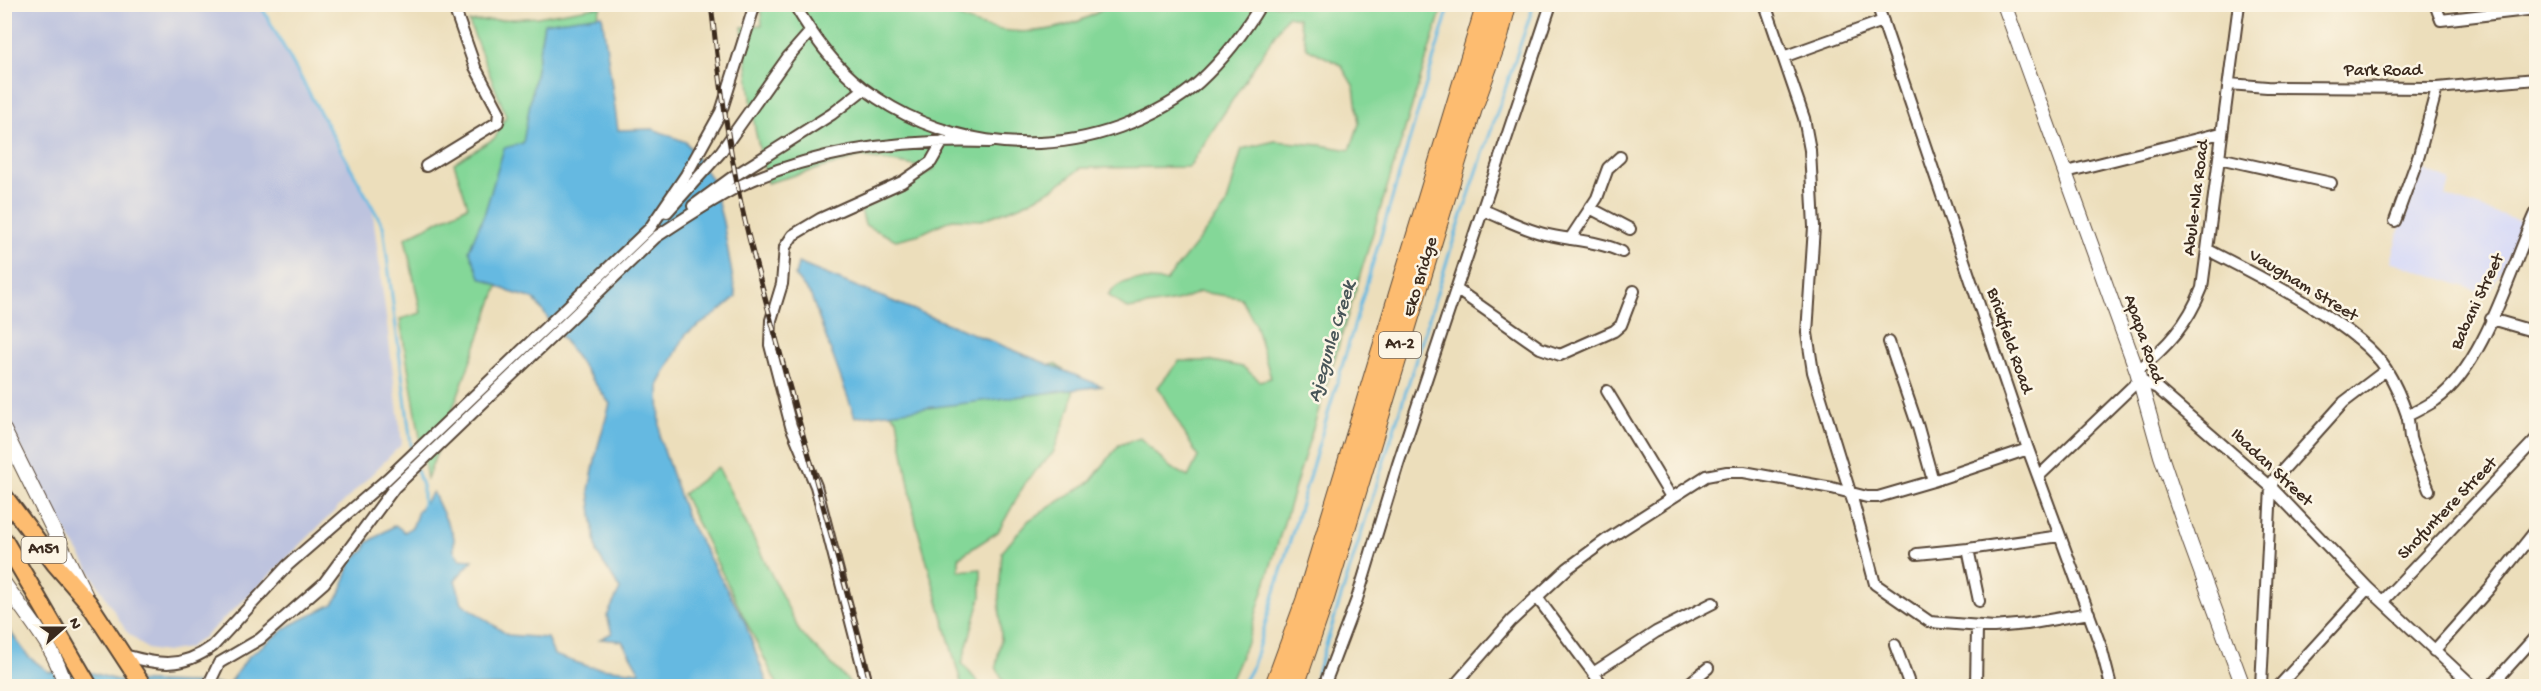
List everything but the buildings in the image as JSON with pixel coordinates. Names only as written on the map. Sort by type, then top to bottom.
[{"type":"highway","points":[[1470,57],[1478,4]]},
{"type":"highway","name":"Eko Bridge","points":[[1275,687],[1306,601],[1487,4]]},
{"type":"highway","name":"Eko Bridge","points":[[1294,687],[1328,586],[1469,119],[1508,4]]},
{"type":"main road","name":"A151","points":[[4,496],[55,564],[88,602],[143,687]]},
{"type":"main road","name":"A151","points":[[4,540],[89,687]]},
{"type":"street","points":[[426,166],[498,122],[499,112],[475,67],[453,4]]},
{"type":"street","points":[[653,233],[721,112],[755,4]]},
{"type":"street","points":[[794,4],[810,32],[844,72],[864,88],[924,124],[990,142]]},
{"type":"street","points":[[653,233],[738,187],[812,160],[873,146],[943,141],[1042,145],[1092,137],[1146,117],[1197,83],[1243,33],[1261,4]]},
{"type":"street","points":[[1324,687],[1357,599],[1456,289],[1551,4]]},
{"type":"street","points":[[1765,4],[1804,118],[1810,150],[1814,227],[1807,333],[1813,372],[1877,588],[1930,622],[1977,627],[2027,624],[2089,613]]},
{"type":"street","name":"Brickfield Road","points":[[1876,4],[2028,449],[2101,647],[2111,687]]},
{"type":"street","name":"Apapa Road","points":[[2004,4],[2138,375],[2190,542],[2245,684]]},
{"type":"street","name":"Abule-Nla Road","points":[[2138,375],[2170,342],[2194,308],[2202,288],[2239,4]]},
{"type":"street","points":[[2435,4],[2441,20],[2536,9]]},
{"type":"street","points":[[1783,57],[1882,21]]},
{"type":"street","points":[[122,654],[165,664],[186,662],[199,657],[222,637],[288,565],[390,484],[653,233],[720,153],[788,57],[810,32]]},
{"type":"street","name":"Park Road","points":[[2229,84],[2267,87],[2437,88],[2536,79]]},
{"type":"street","points":[[653,233],[734,176],[832,114],[864,88]]},
{"type":"street","points":[[2395,221],[2419,155],[2437,88]]},
{"type":"street","points":[[2066,172],[2221,133]]},
{"type":"street","points":[[865,676],[816,486],[791,426],[770,345],[771,320],[782,284],[785,247],[793,235],[820,219],[902,182],[931,162],[943,141]]},
{"type":"street","points":[[1570,239],[1597,198],[1608,168],[1620,157]]},
{"type":"street","points":[[2219,158],[2331,183]]},
{"type":"street","points":[[1590,208],[1630,228]]},
{"type":"street","points":[[1483,210],[1543,234],[1583,243],[1607,244],[1622,252]]},
{"type":"street","name":"Babani Street","points":[[2407,416],[2436,400],[2456,381],[2480,346],[2536,213]]},
{"type":"street","name":"Vaugham Street","points":[[2208,250],[2247,270],[2330,320],[2360,342],[2386,369],[2407,416],[2410,437],[2429,490]]},
{"type":"street","points":[[1456,289],[1540,348],[1560,355],[1614,331],[1621,325],[1634,291]]},
{"type":"street","points":[[2492,319],[2536,332]]},
{"type":"street","points":[[1889,342],[1933,481]]},
{"type":"street","points":[[2260,687],[2271,487],[2274,480],[2344,402],[2386,369]]},
{"type":"street","points":[[2038,476],[2138,375]]},
{"type":"street","name":"Ibadan Street","points":[[2138,375],[2157,388],[2271,487],[2368,588],[2473,687]]},
{"type":"street","points":[[1607,391],[1671,497]]},
{"type":"street","points":[[4,430],[76,571],[88,602]]},
{"type":"street","name":"Shofuntere Street","points":[[2383,601],[2536,439]]},
{"type":"street","points":[[1454,687],[1511,621],[1568,568],[1671,497],[1706,476],[1744,472],[1849,492],[1868,498],[1887,496],[2028,449]]},
{"type":"street","points":[[207,687],[219,663],[260,639],[324,583],[390,484]]},
{"type":"street","points":[[2434,651],[2536,531]]},
{"type":"street","points":[[1917,554],[2060,536]]},
{"type":"street","points":[[1968,549],[1979,601]]},
{"type":"street","points":[[4,583],[48,647],[58,665],[65,687]]},
{"type":"street","points":[[2279,687],[2368,588]]},
{"type":"street","points":[[1536,597],[1603,687]]},
{"type":"street","points":[[1593,673],[1656,632],[1713,603]]},
{"type":"street","points":[[1976,687],[1977,627]]},
{"type":"street","points":[[2491,687],[2536,636]]},
{"type":"street","points":[[1895,645],[1910,687]]},
{"type":"street","points":[[1686,687],[1708,668]]},
{"type":"shaded area","points":[[4,5],[262,5],[372,206],[402,444],[256,589],[204,637],[188,648],[166,652],[147,649],[126,631],[53,510],[5,418]]},
{"type":"shaded area","points":[[2418,167],[2450,181],[2446,196],[2524,223],[2489,295],[2390,261]]},
{"type":"green space","points":[[760,4],[938,5],[959,17],[980,25],[1024,32],[1068,25],[1089,17],[1110,5],[1443,5],[1248,640],[1228,686],[1006,686],[996,667],[1001,639],[999,595],[1002,552],[1029,520],[1090,482],[1119,445],[1140,438],[1171,468],[1188,477],[1198,457],[1158,387],[1179,361],[1212,361],[1243,367],[1260,381],[1271,378],[1255,324],[1241,298],[1200,292],[1177,301],[1128,309],[1108,295],[1120,284],[1134,280],[1166,281],[1226,206],[1242,149],[1275,141],[1350,150],[1359,124],[1354,87],[1341,65],[1307,48],[1298,18],[1287,16],[1189,167],[1081,168],[1054,188],[1022,205],[982,220],[952,219],[920,234],[896,240],[865,225],[861,210],[934,169],[861,157],[767,183],[755,129],[742,27],[762,25]]},
{"type":"green space","points":[[601,6],[427,479],[400,319],[421,313],[405,238],[468,206],[454,163],[495,138],[506,116],[469,22],[537,17]]},
{"type":"green space","points":[[1055,364],[1075,378],[1071,405],[1053,453],[1027,480],[998,532],[959,557],[959,571],[981,569],[981,597],[962,663],[981,686],[962,686],[916,523],[897,419],[879,401]]},
{"type":"green space","points":[[718,467],[800,632],[853,686],[778,686],[683,494]]},
{"type":"water","points":[[602,15],[618,130],[653,129],[686,142],[712,180],[723,222],[736,297],[686,334],[659,384],[660,439],[687,518],[744,620],[768,686],[5,686],[4,623],[28,656],[49,672],[69,670],[93,673],[120,681],[228,684],[249,656],[289,626],[333,604],[340,594],[351,561],[365,550],[367,543],[395,525],[405,532],[413,526],[418,511],[433,492],[454,537],[454,551],[460,559],[473,560],[455,580],[462,603],[508,635],[547,638],[554,655],[590,667],[640,672],[622,641],[600,639],[612,633],[607,616],[620,589],[597,553],[589,490],[610,404],[534,299],[510,292],[480,277],[469,250],[485,212],[504,148],[523,143],[544,23]]},
{"type":"water","points":[[798,263],[1102,386],[855,417],[811,296],[795,276]]},
{"type":"waterway","points":[[260,4],[383,226],[412,452]]},
{"type":"waterway","name":"Ajegunle Creek","points":[[1241,686],[1253,665],[1450,4]]},
{"type":"waterway","points":[[1313,686],[1453,242],[1534,4]]},
{"type":"waterway","points":[[417,470],[423,489],[423,507]]},
{"type":"railway","points":[[711,4],[726,122],[742,209],[871,686]]}]
